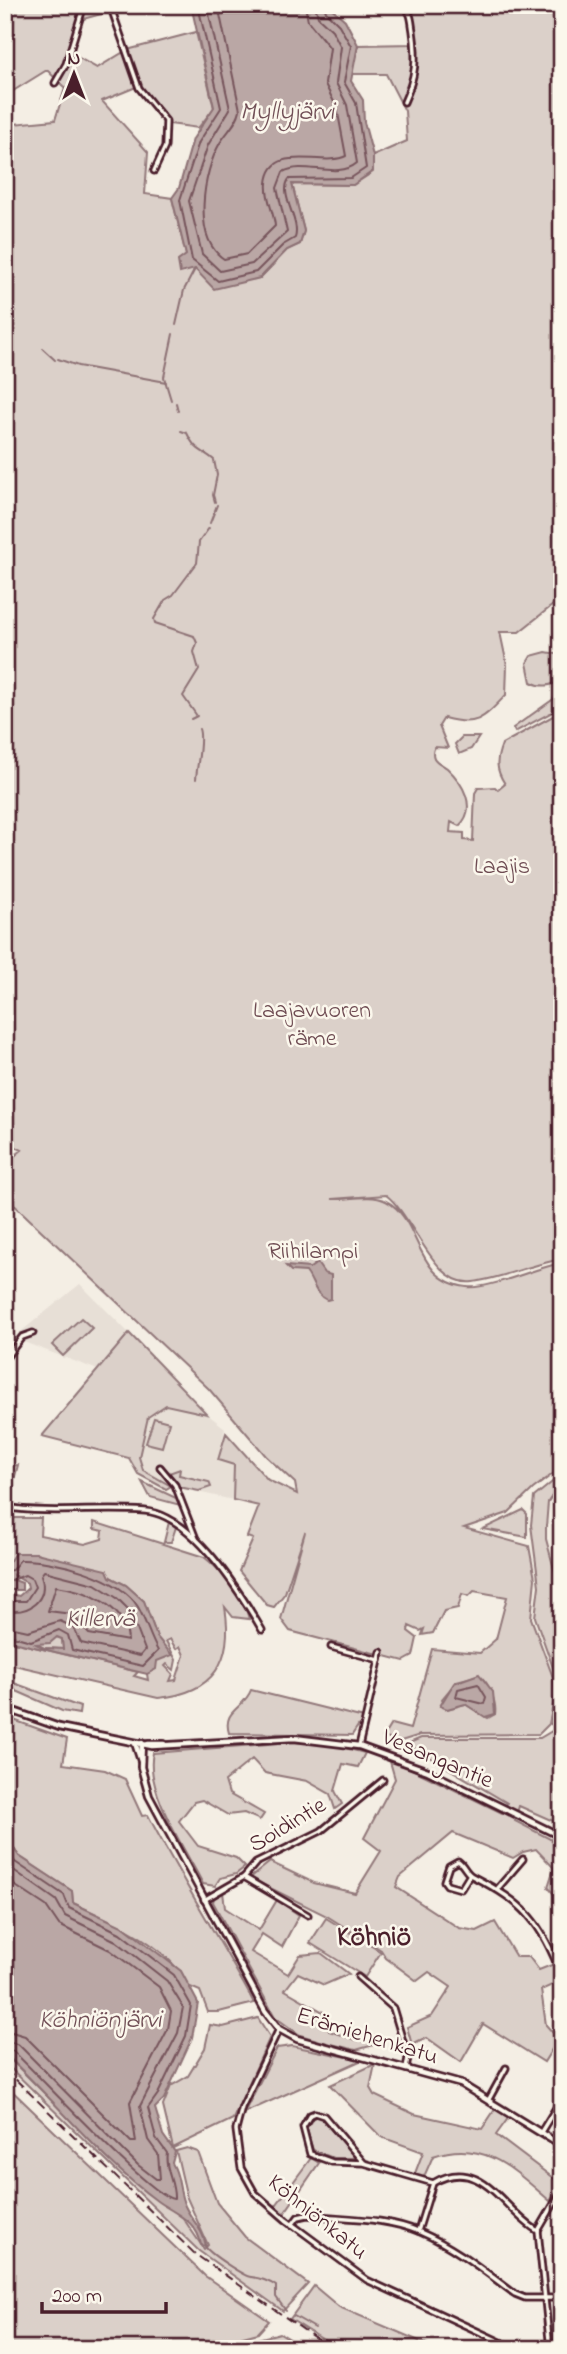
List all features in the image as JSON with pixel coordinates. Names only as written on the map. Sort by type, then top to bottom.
[{"type":"street","points":[[55,83],[66,64],[84,5]]},
{"type":"street","points":[[110,5],[139,88],[166,121],[166,147],[154,171]]},
{"type":"street","points":[[404,5],[410,12],[417,55],[413,82],[404,102]]},
{"type":"street","points":[[5,1359],[22,1337],[33,1334]]},
{"type":"street","points":[[160,1467],[175,1485],[197,1541]]},
{"type":"street","points":[[5,1507],[96,1512],[145,1511],[175,1522],[197,1541],[224,1572],[262,1630]]},
{"type":"street","points":[[331,1647],[379,1660]]},
{"type":"street","points":[[359,1746],[381,1652]]},
{"type":"street","name":"Vesangantie","points":[[5,1708],[59,1727],[135,1742],[165,1744],[294,1738],[359,1746],[391,1755],[428,1771],[562,1837]]},
{"type":"street","name":"Erämiehenkatu","points":[[135,1742],[149,1796],[265,2011],[279,2029],[297,2039],[461,2084],[562,2146]]},
{"type":"street","name":"Erämiehenkatu","points":[[141,1761],[145,1743]]},
{"type":"street","name":"Soidintie","points":[[205,1900],[244,1877],[256,1863],[321,1831],[383,1780]]},
{"type":"street","points":[[498,1888],[523,1859]]},
{"type":"street","points":[[470,1876],[461,1889],[447,1885],[444,1881],[446,1871],[454,1861],[462,1864],[470,1876],[498,1888],[536,1923],[562,1976]]},
{"type":"street","points":[[244,1877],[308,1915]]},
{"type":"street","points":[[358,1977],[393,2008],[408,2058],[405,2069]]},
{"type":"street","name":"Köhniönkatu","points":[[279,2029],[242,2107],[236,2130],[236,2149],[244,2175],[255,2193],[292,2225],[367,2280],[516,2349]]},
{"type":"street","points":[[489,2099],[506,2068]]},
{"type":"street","points":[[541,2132],[562,2098]]},
{"type":"street","points":[[364,2163],[324,2116],[316,2112],[310,2115],[303,2127],[310,2154],[332,2162],[364,2163],[433,2183],[447,2177],[476,2179],[500,2195],[538,2231]]},
{"type":"street","points":[[418,2231],[433,2183]]},
{"type":"street","points":[[550,2349],[542,2299],[538,2231],[562,2190]]},
{"type":"street","points":[[292,2225],[298,2217],[307,2215],[395,2225],[418,2231],[459,2252],[515,2294],[542,2299],[562,2298]]},
{"type":"shaded area","points":[[80,1284],[129,1333],[98,1370],[13,1338]]},
{"type":"shaded area","points":[[166,1405],[207,1414],[225,1428],[218,1460],[234,1465],[233,1500],[171,1486],[143,1470],[139,1457],[148,1417]]},
{"type":"green space","points":[[5,5],[111,5],[112,11],[83,19],[72,54],[97,68],[127,50],[196,32],[214,108],[198,128],[170,124],[136,87],[102,101],[148,152],[145,194],[172,198],[186,255],[195,269],[260,278],[287,250],[300,244],[304,231],[292,184],[353,185],[373,172],[373,156],[407,141],[405,111],[386,74],[351,74],[358,45],[413,44],[409,13],[404,5],[562,5],[562,593],[558,601],[519,632],[500,632],[507,665],[506,695],[479,719],[464,722],[444,718],[439,726],[448,748],[435,747],[433,753],[435,759],[447,768],[463,788],[468,804],[465,819],[459,826],[451,822],[450,832],[464,833],[464,840],[473,841],[475,793],[478,788],[495,787],[498,790],[505,784],[497,764],[502,744],[562,711],[562,1259],[484,1280],[459,1281],[436,1263],[406,1218],[386,1195],[332,1199],[366,1197],[386,1201],[398,1210],[406,1221],[427,1262],[437,1274],[449,1282],[476,1287],[562,1263],[562,1467],[508,1513],[464,1528],[529,1546],[535,1579],[531,1618],[554,1680],[555,1695],[549,1724],[539,1734],[420,1735],[398,1742],[383,1737],[391,1724],[410,1729],[432,1649],[480,1653],[496,1639],[507,1597],[474,1591],[469,1596],[462,1594],[458,1608],[444,1611],[433,1633],[422,1635],[424,1629],[420,1631],[409,1626],[408,1631],[417,1638],[413,1656],[404,1661],[290,1631],[281,1619],[305,1532],[285,1593],[274,1607],[267,1605],[239,1571],[253,1539],[247,1537],[259,1506],[233,1500],[234,1465],[218,1460],[226,1433],[268,1480],[297,1494],[295,1483],[266,1456],[209,1389],[9,1200],[5,1204],[5,1147],[12,1158],[22,1150],[12,1145],[5,1136],[5,104],[13,124],[55,120],[65,88],[47,70],[5,96]],"holes":[[[479,1675],[491,1693],[495,1714],[488,1718],[465,1704],[447,1709],[442,1699],[457,1681]]]},
{"type":"green space","points":[[546,652],[562,655],[562,680],[543,686],[531,682],[527,663],[531,656]]},
{"type":"green space","points":[[562,693],[562,707],[515,732],[513,728]]},
{"type":"green space","points":[[462,737],[479,737],[471,749],[459,754],[455,744]]},
{"type":"green space","points":[[81,1318],[92,1328],[63,1356],[52,1345]]},
{"type":"green space","points":[[129,1333],[207,1414],[166,1405],[148,1417],[139,1457],[143,1470],[171,1486],[166,1489],[138,1474],[129,1458],[42,1436]]},
{"type":"green space","points":[[154,1418],[169,1422],[162,1447],[146,1443]]},
{"type":"green space","points":[[18,1465],[8,1502],[5,1501],[5,1466]]},
{"type":"green space","points":[[180,1469],[179,1475],[209,1482],[211,1487],[199,1491],[179,1487],[169,1473]]},
{"type":"green space","points":[[562,1474],[562,1480],[548,1502],[546,1527],[546,1539],[560,1591],[557,1636],[562,1655],[562,1720],[554,1726],[551,1724],[558,1695],[557,1679],[535,1617],[539,1586],[531,1525],[534,1497]]},
{"type":"green space","points":[[142,1482],[176,1498],[180,1505],[150,1497]]},
{"type":"green space","points":[[523,1510],[527,1514],[527,1537],[483,1529]]},
{"type":"green space","points":[[41,1518],[40,1535],[85,1544],[102,1539],[103,1531],[94,1529],[94,1522],[204,1557],[231,1585],[249,1619],[233,1617],[225,1607],[226,1643],[223,1658],[216,1671],[193,1689],[177,1695],[158,1698],[5,1663],[5,1640],[138,1672],[134,1676],[148,1680],[147,1674],[157,1637],[144,1601],[126,1585],[110,1577],[36,1553],[12,1559],[5,1568],[5,1520]],"holes":[[[170,1639],[176,1649],[180,1646],[184,1655],[176,1680],[170,1681],[173,1674],[165,1666],[167,1664],[174,1670],[176,1660],[166,1641]]]},
{"type":"green space","points":[[169,1522],[177,1524],[171,1542],[164,1542]]},
{"type":"green space","points":[[56,1637],[62,1639],[63,1649],[44,1648],[36,1644]]},
{"type":"green space","points":[[5,1674],[15,1678],[14,1683],[80,1707],[79,1714],[62,1711],[5,1686]]},
{"type":"green space","points":[[251,1690],[364,1718],[361,1727],[358,1726],[352,1735],[229,1733],[228,1719]]},
{"type":"green space","points":[[5,1717],[67,1739],[63,1764],[105,1770],[125,1779],[142,1816],[148,1815],[254,2003],[219,2012],[208,2012],[200,1991],[188,1986],[179,1971],[153,1946],[73,1903],[72,1891],[19,1856],[5,1836]]},
{"type":"green space","points":[[562,1725],[562,1825],[519,1806],[515,1821],[562,1845],[562,1904],[548,1887],[554,1868],[536,1849],[513,1858],[453,1833],[400,1877],[396,1887],[459,1928],[477,1931],[495,1922],[516,1957],[529,1957],[539,1970],[554,1964],[561,1981],[541,1990],[546,2025],[553,2033],[562,2033],[562,2046],[554,2046],[544,2062],[483,2024],[461,2062],[427,2038],[412,2045],[407,2027],[432,2016],[451,1987],[429,1972],[417,1981],[386,1958],[381,1950],[327,1916],[250,1878],[270,1862],[314,1883],[355,1893],[381,1851],[364,1838],[395,1779],[389,1758],[502,1813],[507,1803],[407,1744],[421,1738],[540,1738]]},
{"type":"green space","points":[[293,1742],[333,1745],[365,1753],[358,1767],[343,1764],[335,1791],[342,1804],[335,1809],[330,1794],[307,1781],[265,1773],[252,1759],[225,1781],[229,1794],[264,1814],[260,1820],[244,1813],[228,1815],[202,1800],[194,1802],[179,1821],[198,1846],[236,1858],[245,1867],[236,1874],[220,1878],[215,1886],[203,1884],[160,1802],[152,1768],[153,1753]]},
{"type":"green space","points":[[223,1892],[225,1908],[259,1930],[277,1900],[299,1915],[282,1947],[262,1934],[251,1952],[288,1974],[300,1955],[321,1953],[349,1974],[324,1985],[298,1973],[285,1990],[323,2012],[329,2031],[356,2040],[362,2035],[380,2037],[381,2043],[356,2050],[327,2043],[300,2035],[275,2017],[213,1902],[214,1898]]},
{"type":"green space","points":[[326,1918],[381,1952],[365,1977],[310,1943]]},
{"type":"green space","points":[[258,2018],[270,2037],[233,2119],[173,2148],[163,2106],[171,2086],[188,2076],[205,2048],[210,2025],[223,2027]]},
{"type":"green space","points":[[292,2046],[362,2060],[244,2113],[277,2048]]},
{"type":"green space","points":[[5,2054],[128,2177],[183,2218],[204,2249],[208,2245],[187,2198],[176,2151],[187,2148],[198,2152],[217,2203],[245,2237],[308,2284],[283,2311],[199,2251],[5,2063]]},
{"type":"green space","points":[[375,2064],[370,2088],[374,2095],[414,2114],[482,2129],[496,2108],[509,2117],[496,2135],[561,2184],[550,2201],[511,2168],[483,2154],[468,2151],[451,2151],[433,2156],[423,2179],[414,2176],[423,2152],[381,2137],[330,2085]]},
{"type":"green space","points":[[5,2084],[205,2276],[269,2321],[258,2333],[198,2349],[5,2349]]},
{"type":"green space","points":[[316,2115],[356,2158],[333,2158],[313,2150],[306,2128]]},
{"type":"green space","points":[[311,2158],[319,2163],[283,2215],[274,2208]]},
{"type":"green space","points":[[314,2286],[339,2307],[438,2349],[338,2349],[290,2319]]},
{"type":"green space","points":[[280,2333],[306,2349],[220,2349]]},
{"type":"water","name":"Myllyjärvi","points":[[191,5],[328,5],[345,20],[358,45],[351,81],[363,100],[364,122],[373,156],[373,171],[353,185],[292,184],[304,231],[300,244],[287,250],[260,278],[214,289],[195,269],[180,273],[178,261],[186,255],[172,198],[179,188],[193,139],[214,107]]},
{"type":"water","name":"Riihilampi","points":[[317,1263],[324,1273],[331,1275],[331,1299],[327,1300],[319,1294],[306,1272],[291,1271],[286,1266],[310,1268]]},
{"type":"water","name":"Killervä","points":[[15,1553],[36,1553],[107,1570],[110,1577],[126,1585],[144,1601],[157,1637],[172,1655],[157,1661],[156,1669],[147,1674],[5,1640],[5,1593],[19,1596],[28,1588],[27,1583],[13,1575],[14,1580],[22,1583],[22,1590],[5,1590],[5,1568]],"holes":[[[57,1637],[62,1639],[63,1649],[44,1648],[36,1644],[50,1643]]]},
{"type":"water","points":[[479,1674],[493,1692],[495,1714],[485,1717],[465,1704],[447,1709],[440,1706],[454,1683]]},
{"type":"water","name":"Köhniönjärvi","points":[[5,1836],[19,1856],[72,1891],[73,1903],[124,1927],[181,1971],[198,2003],[192,2038],[164,2099],[155,2108],[163,2135],[175,2152],[172,2163],[183,2201],[206,2246],[201,2245],[199,2236],[190,2224],[136,2185],[5,2054]]},
{"type":"waterway","points":[[176,325],[184,290],[195,269]]},
{"type":"waterway","points":[[171,400],[164,377],[173,334]]},
{"type":"waterway","points":[[43,349],[55,360]]},
{"type":"waterway","points":[[58,359],[78,366],[166,382]]},
{"type":"waterway","points":[[176,403],[178,411]]},
{"type":"waterway","points":[[181,431],[187,433],[196,447],[214,460],[217,475],[213,495],[215,502]]},
{"type":"waterway","points":[[210,523],[217,505]]},
{"type":"waterway","points":[[191,719],[197,716],[183,696],[199,670],[194,652],[197,643],[194,636],[155,623],[154,619],[165,600],[173,595],[197,563],[199,542],[209,528]]},
{"type":"waterway","points":[[196,779],[199,729]]},
{"type":"waterway","points":[[205,2246],[219,2259],[247,2276],[276,2286],[276,2297],[286,2311]]},
{"type":"waterway","points":[[294,2316],[315,2328]]},
{"type":"waterway","points":[[306,2344],[313,2349]]},
{"type":"railway","points":[[5,2069],[195,2254],[331,2349]]},
{"type":"district","name":"Köhniö","points":[[374,1938]]},
{"type":"park label","name":"Laajis","points":[[502,867]]},
{"type":"park label","name":"Laajavuoren räme","points":[[312,1025]]}]
